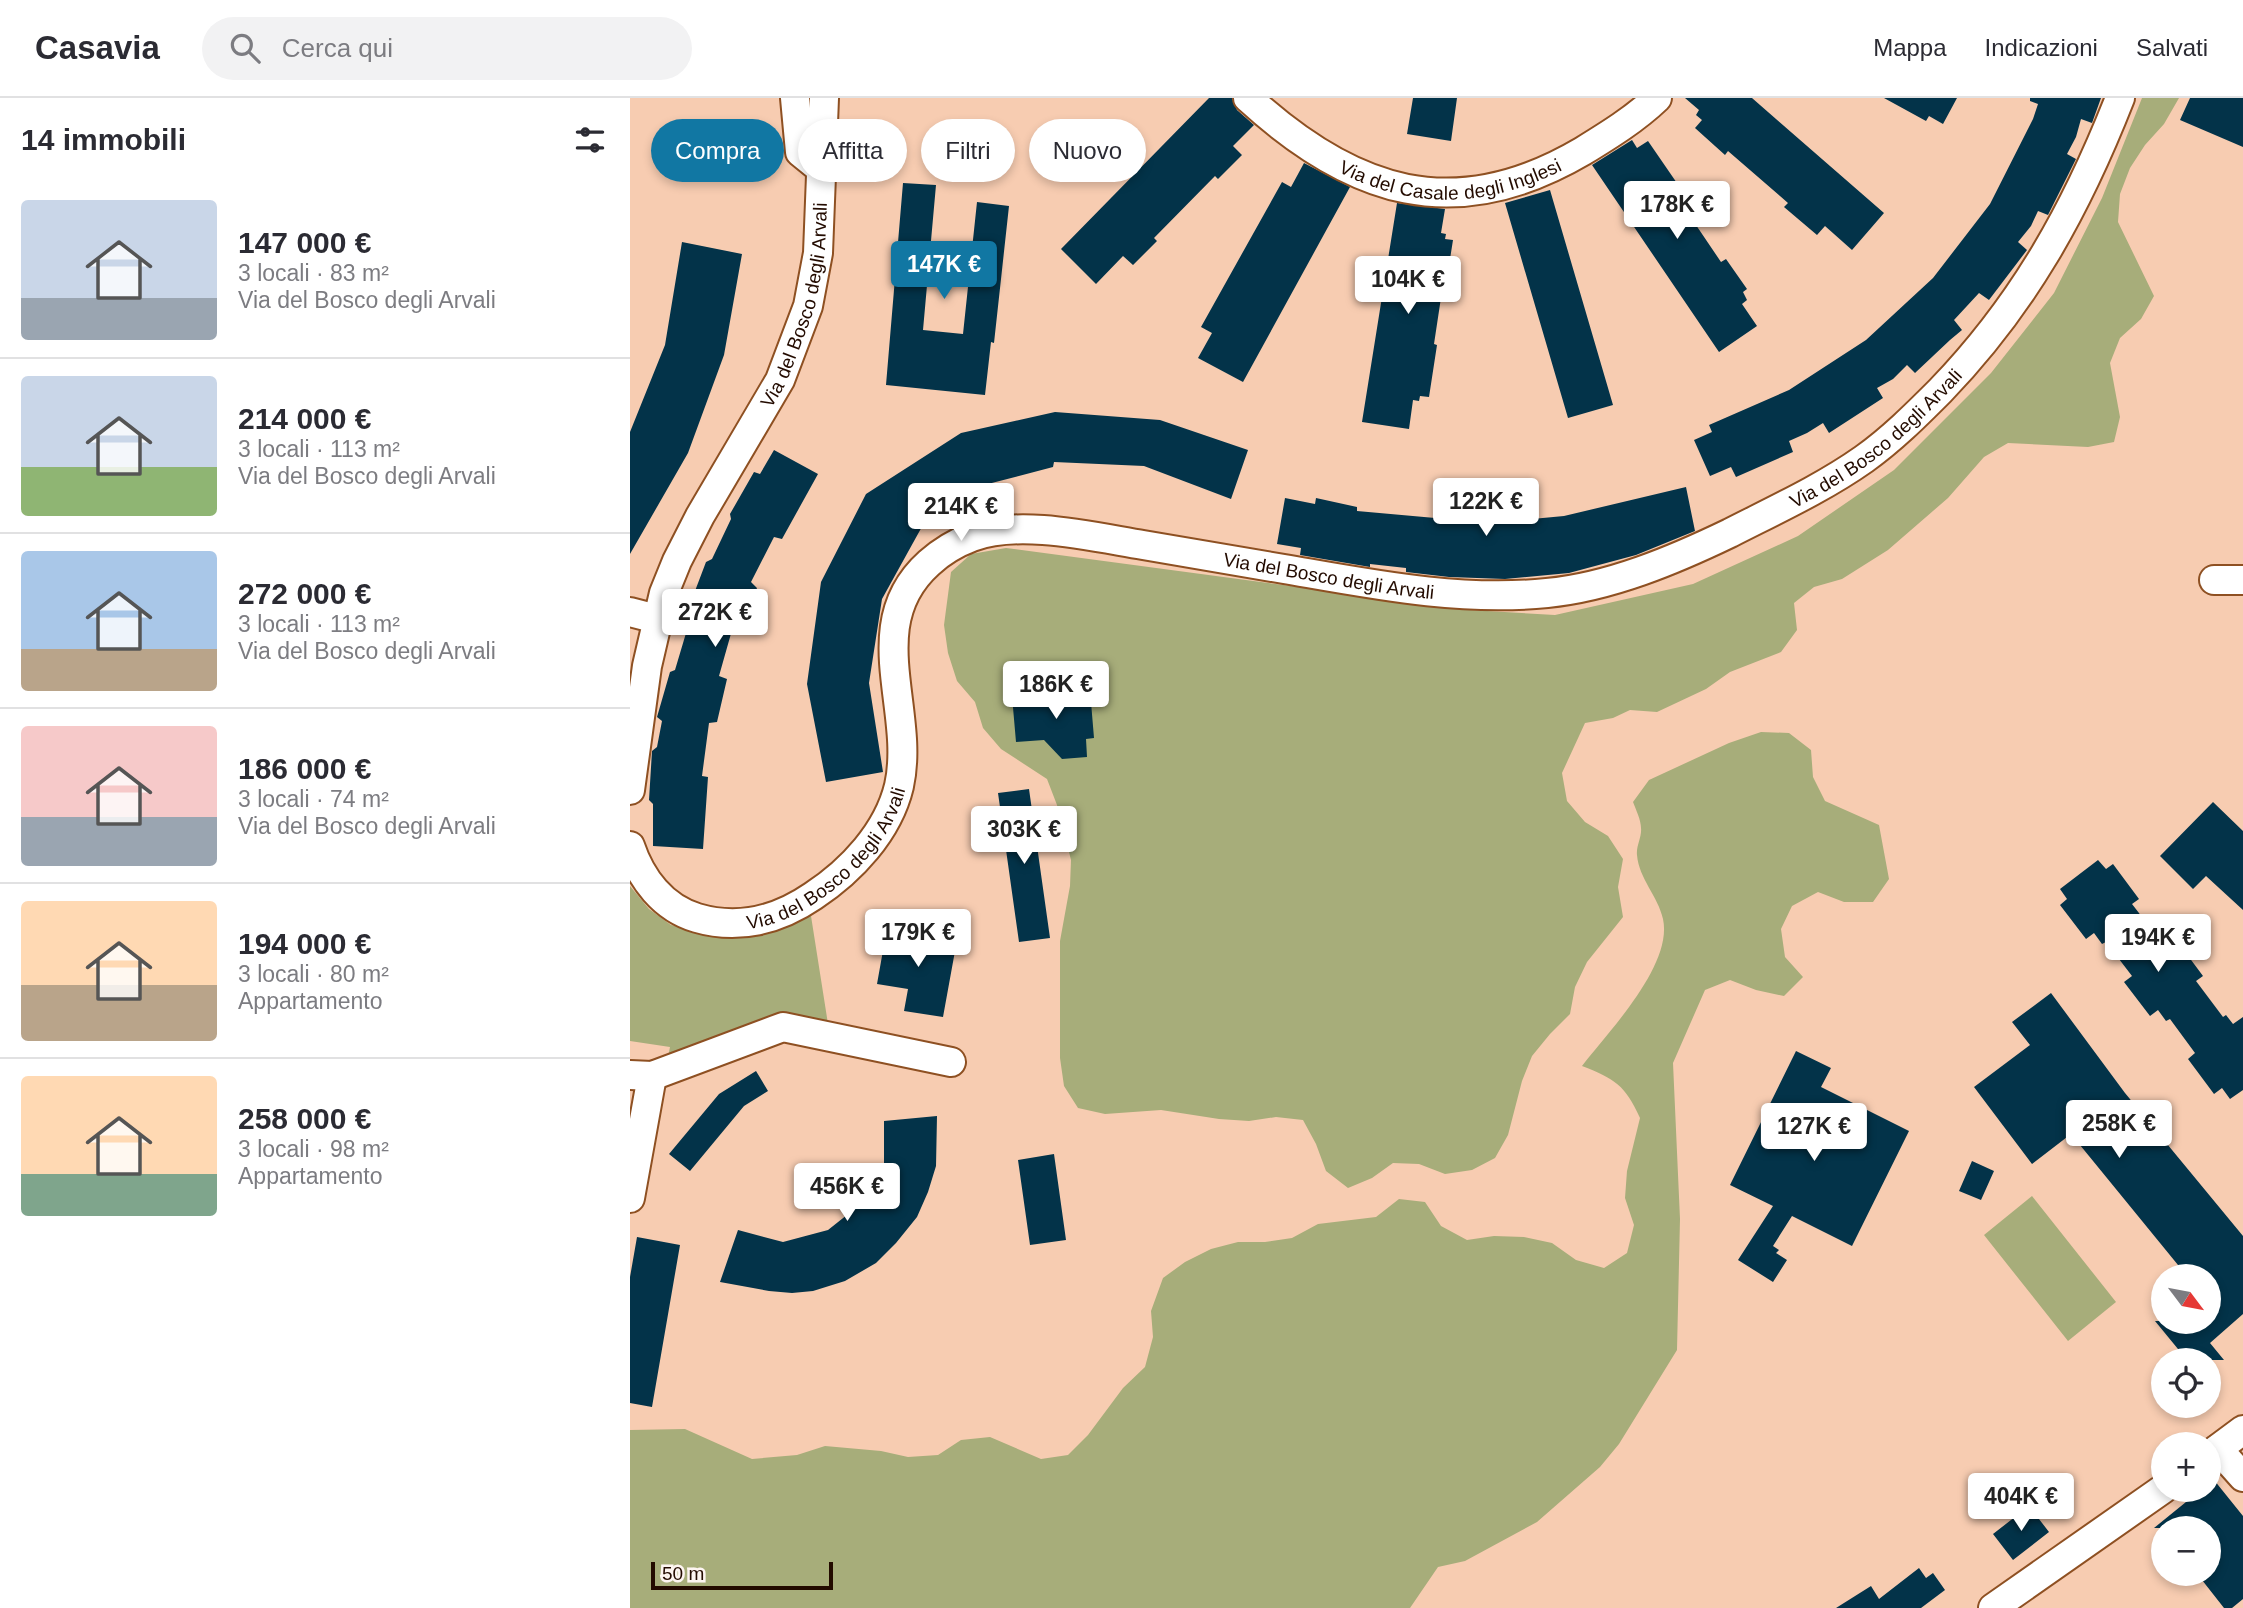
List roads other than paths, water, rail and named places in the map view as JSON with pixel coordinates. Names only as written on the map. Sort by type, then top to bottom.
[{"type":"street","points":[[795,98],[798,130]]},
{"type":"street","name":"Via del Bosco degli Arvali","points":[[823,119],[824,98]]},
{"type":"street","name":"Via del Casale degli Inglesi","points":[[1248,98],[1307,147],[1355,174],[1403,189],[1445,192],[1511,182],[1553,167],[1627,122],[1657,98]]},
{"type":"street","name":"Via del Bosco degli Arvali","points":[[630,846],[636,864],[659,896],[686,914],[718,922],[753,922],[781,914],[812,897],[842,873],[880,828],[893,804],[900,779],[902,753],[893,640],[895,615],[900,601],[914,579],[937,556],[978,534],[1013,529],[1071,534],[1382,586],[1453,594],[1497,595],[1551,593],[1602,582],[1667,560],[1746,525],[1815,489],[1862,460],[1895,435],[1958,372],[2005,315],[2049,250],[2076,200],[2120,98]]},
{"type":"street","name":"Via del Bosco degli Arvali","points":[[630,790],[648,666],[643,615],[775,390],[801,327],[818,253],[821,182]]},
{"type":"street","points":[[2214,580],[2243,580]]},
{"type":"street","points":[[630,1198],[641,1075],[783,1027],[951,1062]]},
{"type":"street","points":[[2221,1447],[2243,1430]]},
{"type":"street","points":[[2221,1459],[2243,1477]]},
{"type":"street","points":[[1993,1608],[2151,1497]]}]
